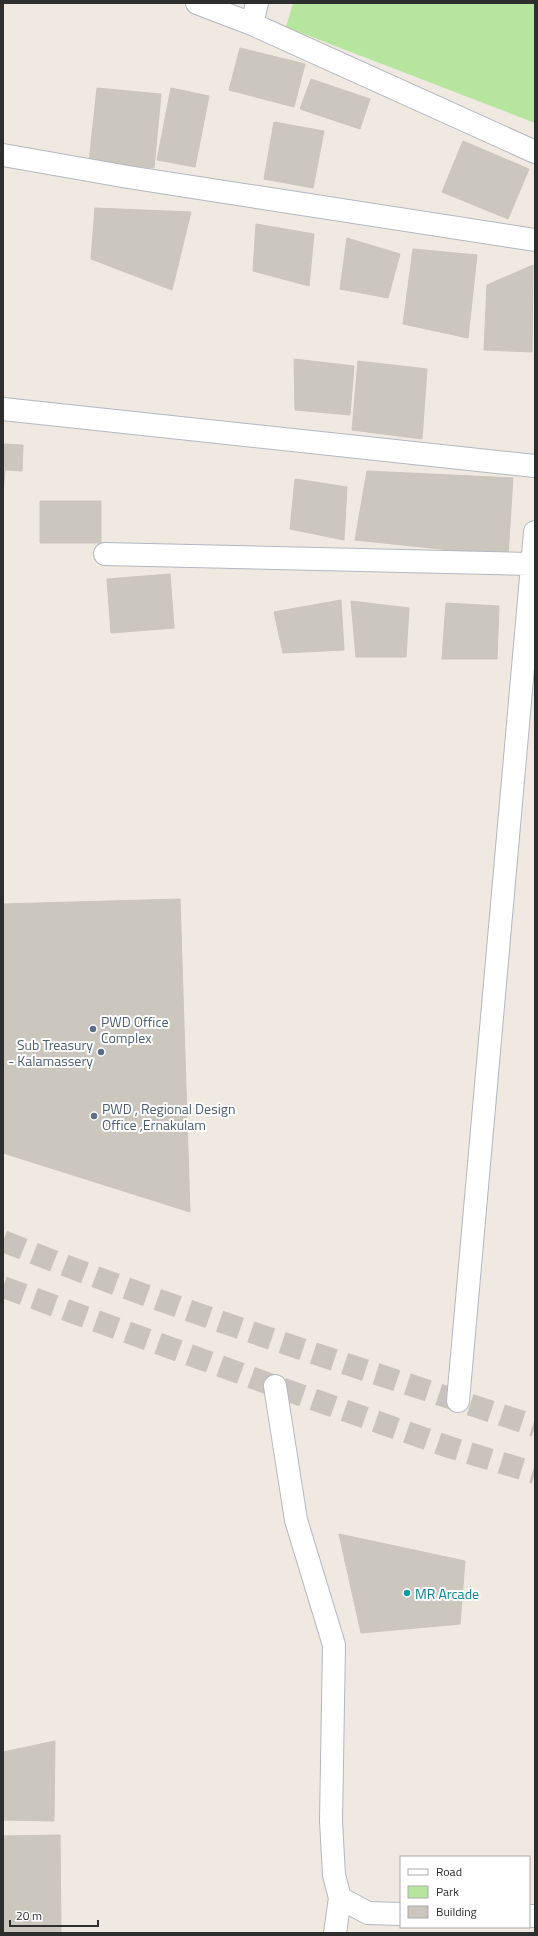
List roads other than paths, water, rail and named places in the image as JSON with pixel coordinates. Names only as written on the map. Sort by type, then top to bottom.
[{"type":"street","points":[[198,3],[252,24],[535,152]]},
{"type":"street","points":[[252,24],[258,3]]},
{"type":"street","points":[[3,155],[128,177],[535,240]]},
{"type":"street","points":[[3,409],[535,466]]},
{"type":"street","points":[[458,1401],[535,532]]},
{"type":"street","points":[[105,554],[532,564]]},
{"type":"street","points":[[275,1386],[296,1520],[334,1645],[332,1822],[334,1874],[340,1898],[335,1933]]},
{"type":"street","points":[[340,1898],[368,1913],[400,1914]]},
{"type":"tunnel","points":[[3,1241],[69,1267],[201,1315],[535,1426]]},
{"type":"tunnel","points":[[3,1287],[275,1386],[449,1447],[535,1473]]},
{"type":"place","name":"PWD Office Complex","points":[[93,1029]]},
{"type":"place","name":"Sub Treasury - Kalamassery","points":[[101,1052]]},
{"type":"place","name":"PWD , Regional Design Office ,Ernakulam","points":[[94,1116]]},
{"type":"place","name":"MR Arcade","points":[[407,1593]]}]
